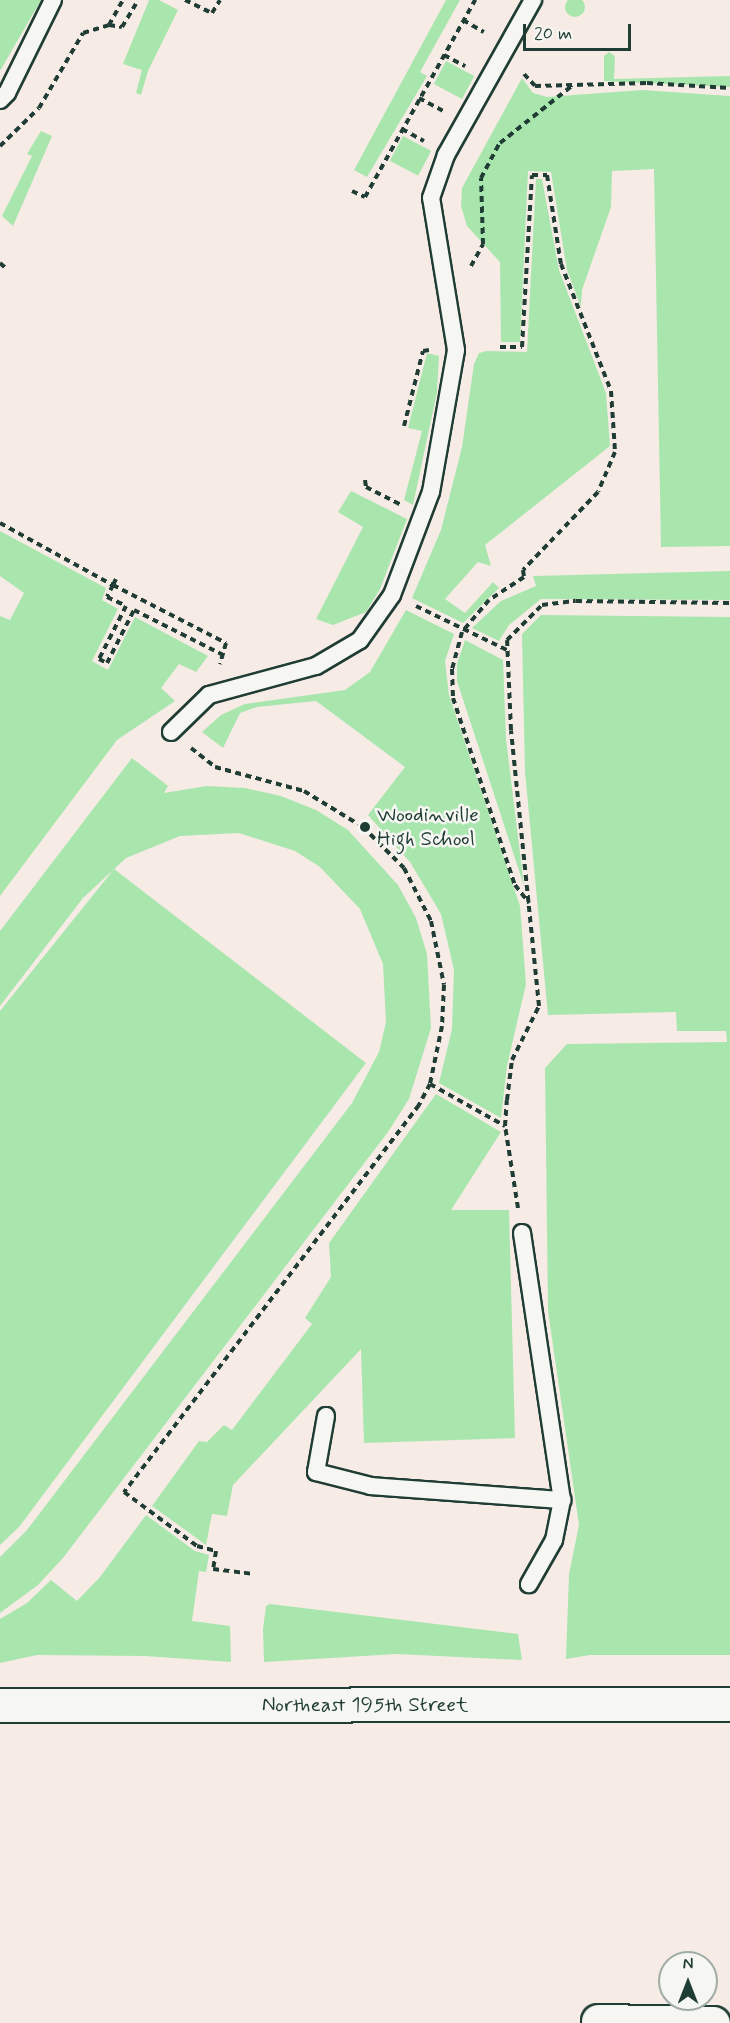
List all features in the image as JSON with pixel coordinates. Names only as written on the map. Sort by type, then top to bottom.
[{"type":"main road","name":"Northeast 195th Street","points":[[0,1705],[730,1704]]},
{"type":"main road","points":[[598,2021],[713,2023]]},
{"type":"lane","points":[[0,100],[7,93],[53,0]]},
{"type":"lane","points":[[171,732],[209,694],[316,666],[360,640],[392,595],[431,492],[448,410],[456,350],[431,198],[446,155],[533,0]]},
{"type":"lane","points":[[522,1233],[562,1500],[554,1540],[529,1584]]},
{"type":"lane","points":[[326,1416],[316,1472],[371,1486],[562,1500]]},
{"type":"path","points":[[110,25],[123,0]]},
{"type":"path","points":[[0,146],[39,108],[83,33],[110,25],[122,27],[138,0]]},
{"type":"path","points":[[185,0],[212,13],[219,0]]},
{"type":"path","points":[[352,191],[365,197],[475,0]]},
{"type":"path","points":[[463,20],[468,23]]},
{"type":"path","points":[[444,55],[449,58]]},
{"type":"path","points":[[524,74],[535,86],[647,83],[730,88]]},
{"type":"path","points":[[448,306],[483,244],[481,178],[500,143],[573,85]]},
{"type":"path","points":[[419,98],[451,116]]},
{"type":"path","points":[[402,129],[433,146]]},
{"type":"path","points":[[500,347],[522,346],[532,175],[547,175],[561,264],[611,391],[615,452],[598,492],[523,570],[524,577],[489,600],[464,631],[457,643],[452,669],[453,698],[515,885],[529,903]]},
{"type":"path","points":[[0,263],[7,269]]},
{"type":"path","points":[[404,426],[423,351],[434,350]]},
{"type":"path","points":[[365,480],[366,487],[394,501]]},
{"type":"path","points":[[0,523],[113,585],[226,643],[223,655],[134,610],[107,663],[99,659],[126,606],[107,597],[113,585],[116,579]]},
{"type":"path","points":[[522,1233],[506,1126],[512,1060],[539,1006],[511,730],[507,640],[542,605],[619,601],[730,603]]},
{"type":"path","points":[[418,606],[464,631],[507,650]]},
{"type":"path","points":[[171,732],[215,767],[304,791],[363,827],[404,868],[431,921],[444,985],[442,1026],[430,1084],[402,1127],[124,1491],[197,1546],[216,1551],[213,1569],[251,1575]]},
{"type":"path","points":[[430,1084],[506,1126]]},
{"type":"green space","points":[[575,-3],[582,0],[585,7],[582,14],[575,17],[568,14],[565,7],[568,0]]},
{"type":"green space","points":[[0,0],[41,0],[0,71]]},
{"type":"green space","points":[[149,0],[159,0],[178,10],[148,71],[141,95],[136,93],[142,70],[123,64]]},
{"type":"green space","points":[[446,0],[460,0],[420,72],[427,76],[367,177],[354,170]]},
{"type":"green space","points":[[609,52],[615,56],[614,79],[730,76],[730,87],[604,81],[604,56]]},
{"type":"green space","points":[[446,61],[474,76],[462,99],[434,84]]},
{"type":"green space","points":[[522,78],[533,93],[547,97],[642,90],[730,96],[730,546],[661,547],[654,169],[612,171],[611,207],[582,290],[581,307],[567,270],[551,172],[528,171],[520,342],[501,342],[500,262],[467,226],[461,206],[462,188]]},
{"type":"green space","points":[[41,131],[52,136],[13,226],[2,216],[32,156],[27,154]]},
{"type":"green space","points":[[403,136],[431,151],[418,176],[390,161]]},
{"type":"green space","points":[[536,179],[542,179],[559,270],[606,393],[610,446],[485,545],[491,566],[478,562],[445,599],[465,613],[493,582],[499,588],[463,623],[412,598],[441,530],[462,447],[474,364],[479,353],[487,351],[527,352]]},
{"type":"green space","points":[[427,353],[439,356],[437,392],[413,505],[404,500],[422,431],[408,428]]},
{"type":"green space","points":[[351,491],[407,519],[380,589],[366,612],[333,625],[316,619],[363,527],[338,512]]},
{"type":"green space","points":[[0,531],[106,588],[102,600],[118,609],[92,661],[108,670],[135,617],[208,656],[196,672],[179,664],[161,688],[175,701],[117,740],[0,896],[0,616],[10,620],[24,593],[0,576]]},
{"type":"green space","points":[[730,571],[730,600],[541,599],[509,625],[499,641],[472,628],[501,601],[536,586],[533,576]]},
{"type":"green space","points":[[406,610],[454,634],[445,661],[449,695],[520,906],[526,984],[507,1066],[501,1118],[439,1083],[452,1029],[454,970],[441,914],[410,862],[368,815],[405,767],[316,701],[257,707],[240,713],[223,748],[202,732],[221,715],[245,704],[345,690],[370,672]]},
{"type":"green space","points":[[541,615],[730,617],[730,1655],[590,1655],[566,1659],[569,1574],[579,1525],[548,1311],[545,1068],[567,1044],[727,1042],[726,1031],[677,1031],[676,1012],[548,1015],[525,772],[522,634]]},
{"type":"green space","points":[[465,640],[503,660],[506,739],[524,886],[457,681],[457,664]]},
{"type":"green space","points":[[132,758],[168,786],[164,793],[207,786],[245,788],[281,796],[316,810],[348,830],[398,885],[416,918],[427,954],[431,1028],[409,1099],[388,1132],[63,1558],[38,1585],[0,1613],[0,1557],[27,1530],[352,1103],[379,1052],[386,1022],[383,964],[360,909],[320,867],[295,851],[239,833],[180,836],[126,858],[83,898],[0,1006],[0,931]]},
{"type":"green space","points":[[114,869],[366,1063],[19,1527],[0,1545],[0,1011]]},
{"type":"green space","points":[[436,1094],[501,1132],[451,1210],[509,1210],[515,1438],[364,1443],[361,1349],[233,1485],[227,1516],[212,1514],[206,1545],[152,1506],[199,1441],[207,1442],[224,1425],[232,1430],[312,1324],[305,1318],[331,1277],[329,1243]]},
{"type":"green space","points":[[146,1515],[195,1551],[209,1555],[206,1572],[199,1571],[192,1621],[230,1626],[231,1662],[145,1656],[37,1655],[0,1663],[0,1619],[27,1603],[51,1580],[77,1601],[100,1577]]},
{"type":"green space","points":[[270,1604],[518,1634],[522,1660],[397,1654],[264,1662],[263,1629],[266,1606]]},
{"type":"place","name":"Woodinville High School","points":[[365,827]]}]
